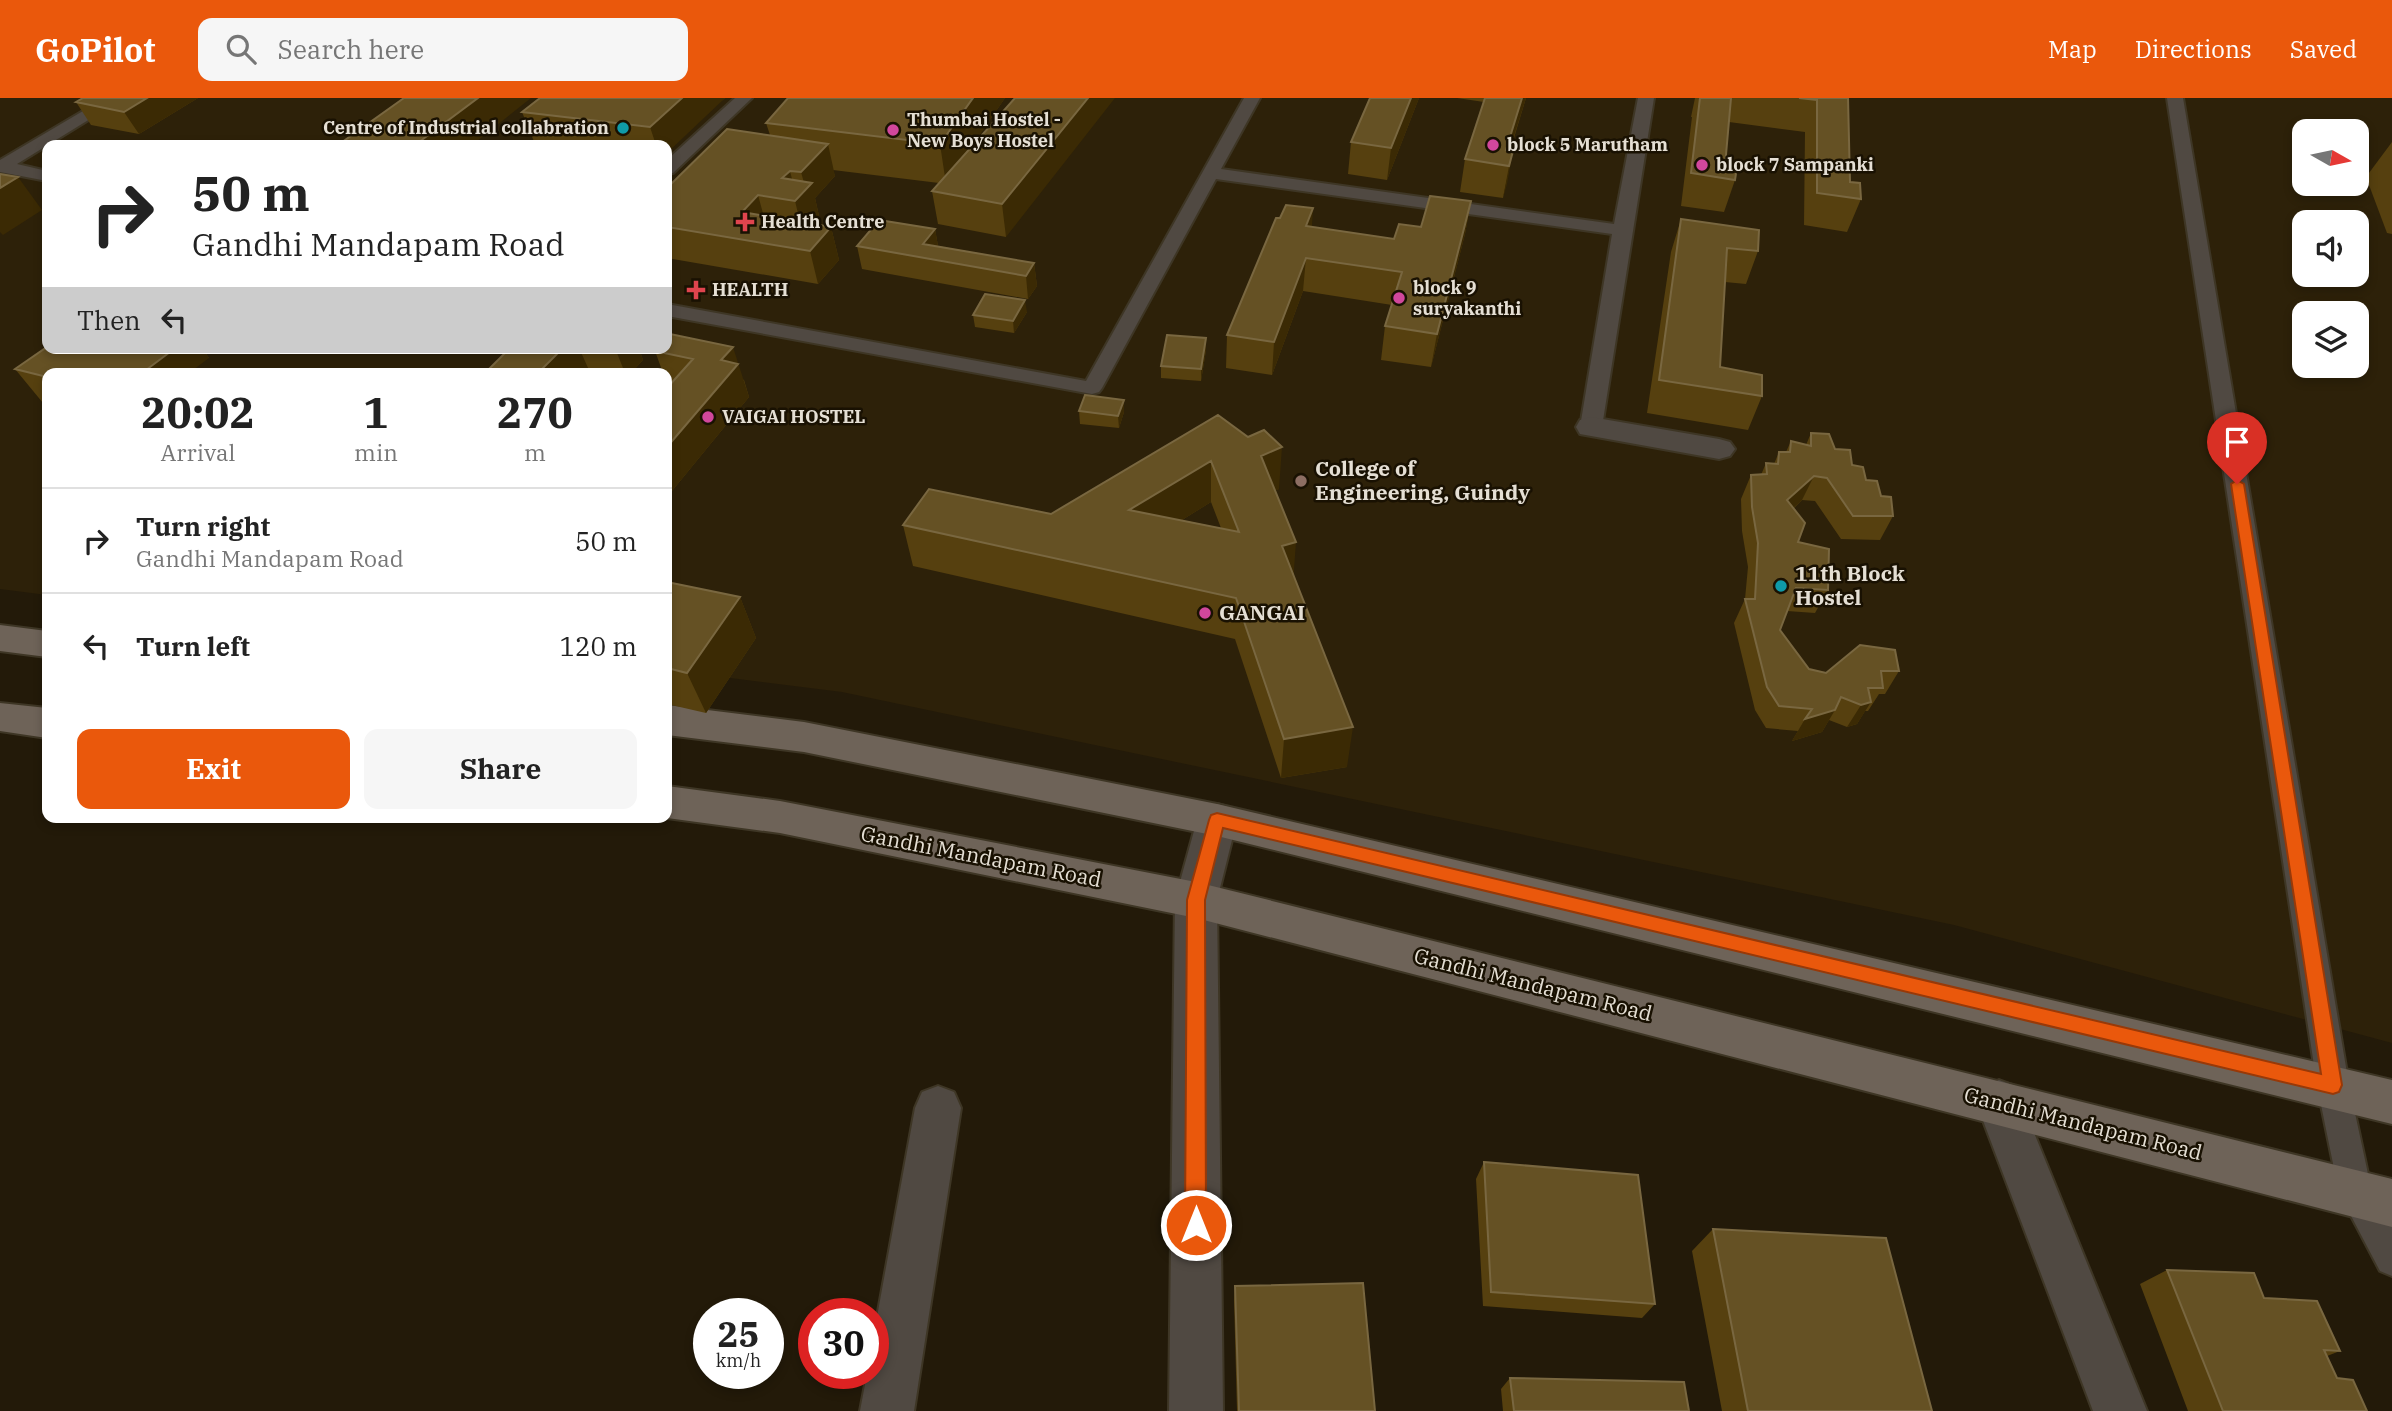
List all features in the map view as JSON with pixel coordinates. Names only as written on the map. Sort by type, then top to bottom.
[{"type":"main road","points":[[0,638],[42,643]]},
{"type":"main road","points":[[0,717],[42,722]]},
{"type":"main road","points":[[672,721],[804,737],[1217,820],[2392,1101]]},
{"type":"main road","name":"Gandhi Mandapam Road","points":[[672,803],[780,817],[1196,900],[2374,1198]]},
{"type":"street","points":[[1591,427],[1719,449]]},
{"type":"street","points":[[1196,1411],[1196,900],[1217,820]]},
{"type":"street","points":[[1999,1102],[2120,1411]]},
{"type":"street","points":[[887,1411],[938,1108]]},
{"type":"lane","points":[[45,140],[117,98]]},
{"type":"lane","points":[[672,164],[744,98]]},
{"type":"lane","points":[[672,311],[1092,388],[1252,98]]},
{"type":"lane","points":[[1591,427],[1646,98]]},
{"type":"lane","points":[[2175,98],[2333,1085],[2374,1198],[2392,1259]]},
{"type":"lane","points":[[1,166],[42,142]]},
{"type":"lane","points":[[1,166],[42,175]]},
{"type":"lane","points":[[1211,173],[1622,230]]},
{"type":"shaded area","name":"College of Engineering, Guindy","points":[[0,98],[2392,98],[2392,1043],[1954,925],[842,692],[672,671],[672,368],[42,368],[42,594],[0,589]]},
{"type":"building","points":[[83,98],[147,98],[124,112],[76,102]]},
{"type":"building","points":[[404,98],[478,98],[422,140],[345,140]]},
{"type":"building","points":[[540,98],[682,98],[650,127],[522,112]]},
{"type":"building","points":[[788,98],[973,98],[940,144],[766,123]]},
{"type":"building","points":[[1015,98],[1088,98],[1002,204],[932,191]]},
{"type":"building","points":[[1370,98],[1411,98],[1391,148],[1351,142]]},
{"type":"building","points":[[1485,98],[1522,98],[1506,150],[1513,151],[1509,166],[1465,159]]},
{"type":"building","points":[[1700,98],[1731,98],[1725,166],[1737,167],[1735,180],[1691,173]]},
{"type":"building","points":[[1799,98],[1848,98],[1850,182],[1860,183],[1861,199],[1817,193],[1817,100]]},
{"type":"building","points":[[727,129],[828,144],[801,172],[790,171],[782,178],[812,183],[795,201],[758,195],[742,212],[831,227],[810,251],[672,228],[672,183]]},
{"type":"building","points":[[0,174],[18,177],[0,188]]},
{"type":"building","points":[[1430,196],[1471,201],[1437,334],[1385,326],[1402,272],[1306,258],[1274,342],[1227,335],[1276,218],[1280,218],[1286,205],[1313,208],[1306,226],[1394,239],[1399,224],[1421,227]]},
{"type":"building","points":[[1681,219],[1759,230],[1758,251],[1727,248],[1720,367],[1762,375],[1762,396],[1659,380]]},
{"type":"building","points":[[879,220],[935,229],[923,244],[1034,263],[1026,276],[857,246]]},
{"type":"building","points":[[985,294],[1025,300],[1013,321],[973,315]]},
{"type":"building","points":[[672,334],[733,347],[721,360],[738,364],[672,441],[672,382],[693,359],[669,354],[672,354]]},
{"type":"building","points":[[1167,335],[1206,338],[1201,369],[1161,366]]},
{"type":"building","points":[[42,350],[42,354],[167,354],[149,368],[42,368],[42,376],[15,369]]},
{"type":"building","points":[[504,354],[557,354],[543,368],[490,368]]},
{"type":"building","points":[[1085,395],[1124,400],[1118,416],[1079,411]]},
{"type":"building","points":[[1218,415],[1248,437],[1264,430],[1282,447],[1261,456],[1296,542],[1282,546],[1353,727],[1284,739],[1236,598],[903,525],[929,489],[1051,514]],"holes":[[[1211,461],[1239,532],[1129,510]]]},
{"type":"building","points":[[1811,433],[1829,434],[1835,449],[1850,450],[1852,465],[1863,467],[1866,480],[1877,481],[1881,496],[1891,497],[1893,516],[1853,516],[1827,478],[1814,476],[1787,500],[1805,523],[1798,542],[1829,549],[1828,590],[1796,588],[1780,630],[1809,669],[1826,673],[1860,645],[1895,650],[1899,671],[1881,671],[1883,688],[1868,688],[1871,702],[1861,705],[1841,697],[1835,710],[1805,719],[1812,709],[1779,706],[1767,687],[1745,599],[1755,599],[1758,543],[1752,507],[1751,475],[1767,474],[1766,463],[1778,464],[1779,452],[1790,452],[1791,441],[1811,446]]},
{"type":"building","points":[[672,583],[740,597],[687,673],[672,669]]},
{"type":"building","points":[[1484,1162],[1638,1175],[1655,1304],[1491,1292]]},
{"type":"building","points":[[1713,1229],[1886,1238],[1932,1411],[1748,1411]]},
{"type":"building","points":[[2167,1270],[2254,1273],[2264,1298],[2317,1301],[2340,1351],[2324,1350],[2337,1378],[2353,1380],[2367,1411],[2223,1411]]},
{"type":"building","points":[[1363,1283],[1375,1411],[1239,1411],[1235,1286]]},
{"type":"building","points":[[1510,1378],[1684,1382],[1689,1411],[1514,1411]]},
{"type":"place","name":"Centre of Industrial collabration","points":[[623,128]]},
{"type":"place","name":"Thumbai Hostel - New Boys Hostel","points":[[893,130]]},
{"type":"place","name":"block 5 Marutham","points":[[1493,145]]},
{"type":"place","name":"block 7 Sampanki","points":[[1702,165]]},
{"type":"place","name":"Health Centre","points":[[745,222]]},
{"type":"place","name":"HEALTH","points":[[696,290]]},
{"type":"place","name":"block 9 suryakanthi","points":[[1399,298]]},
{"type":"place","name":"VAIGAI HOSTEL","points":[[708,417]]},
{"type":"place","name":"College of Engineering, Guindy","points":[[1301,481]]},
{"type":"place","name":"11th Block Hostel","points":[[1781,586]]},
{"type":"place","name":"GANGAI","points":[[1205,613]]},
{"type":"route","points":[[1196,1225],[1196,900],[1217,820],[2333,1085],[2237,484]]}]
